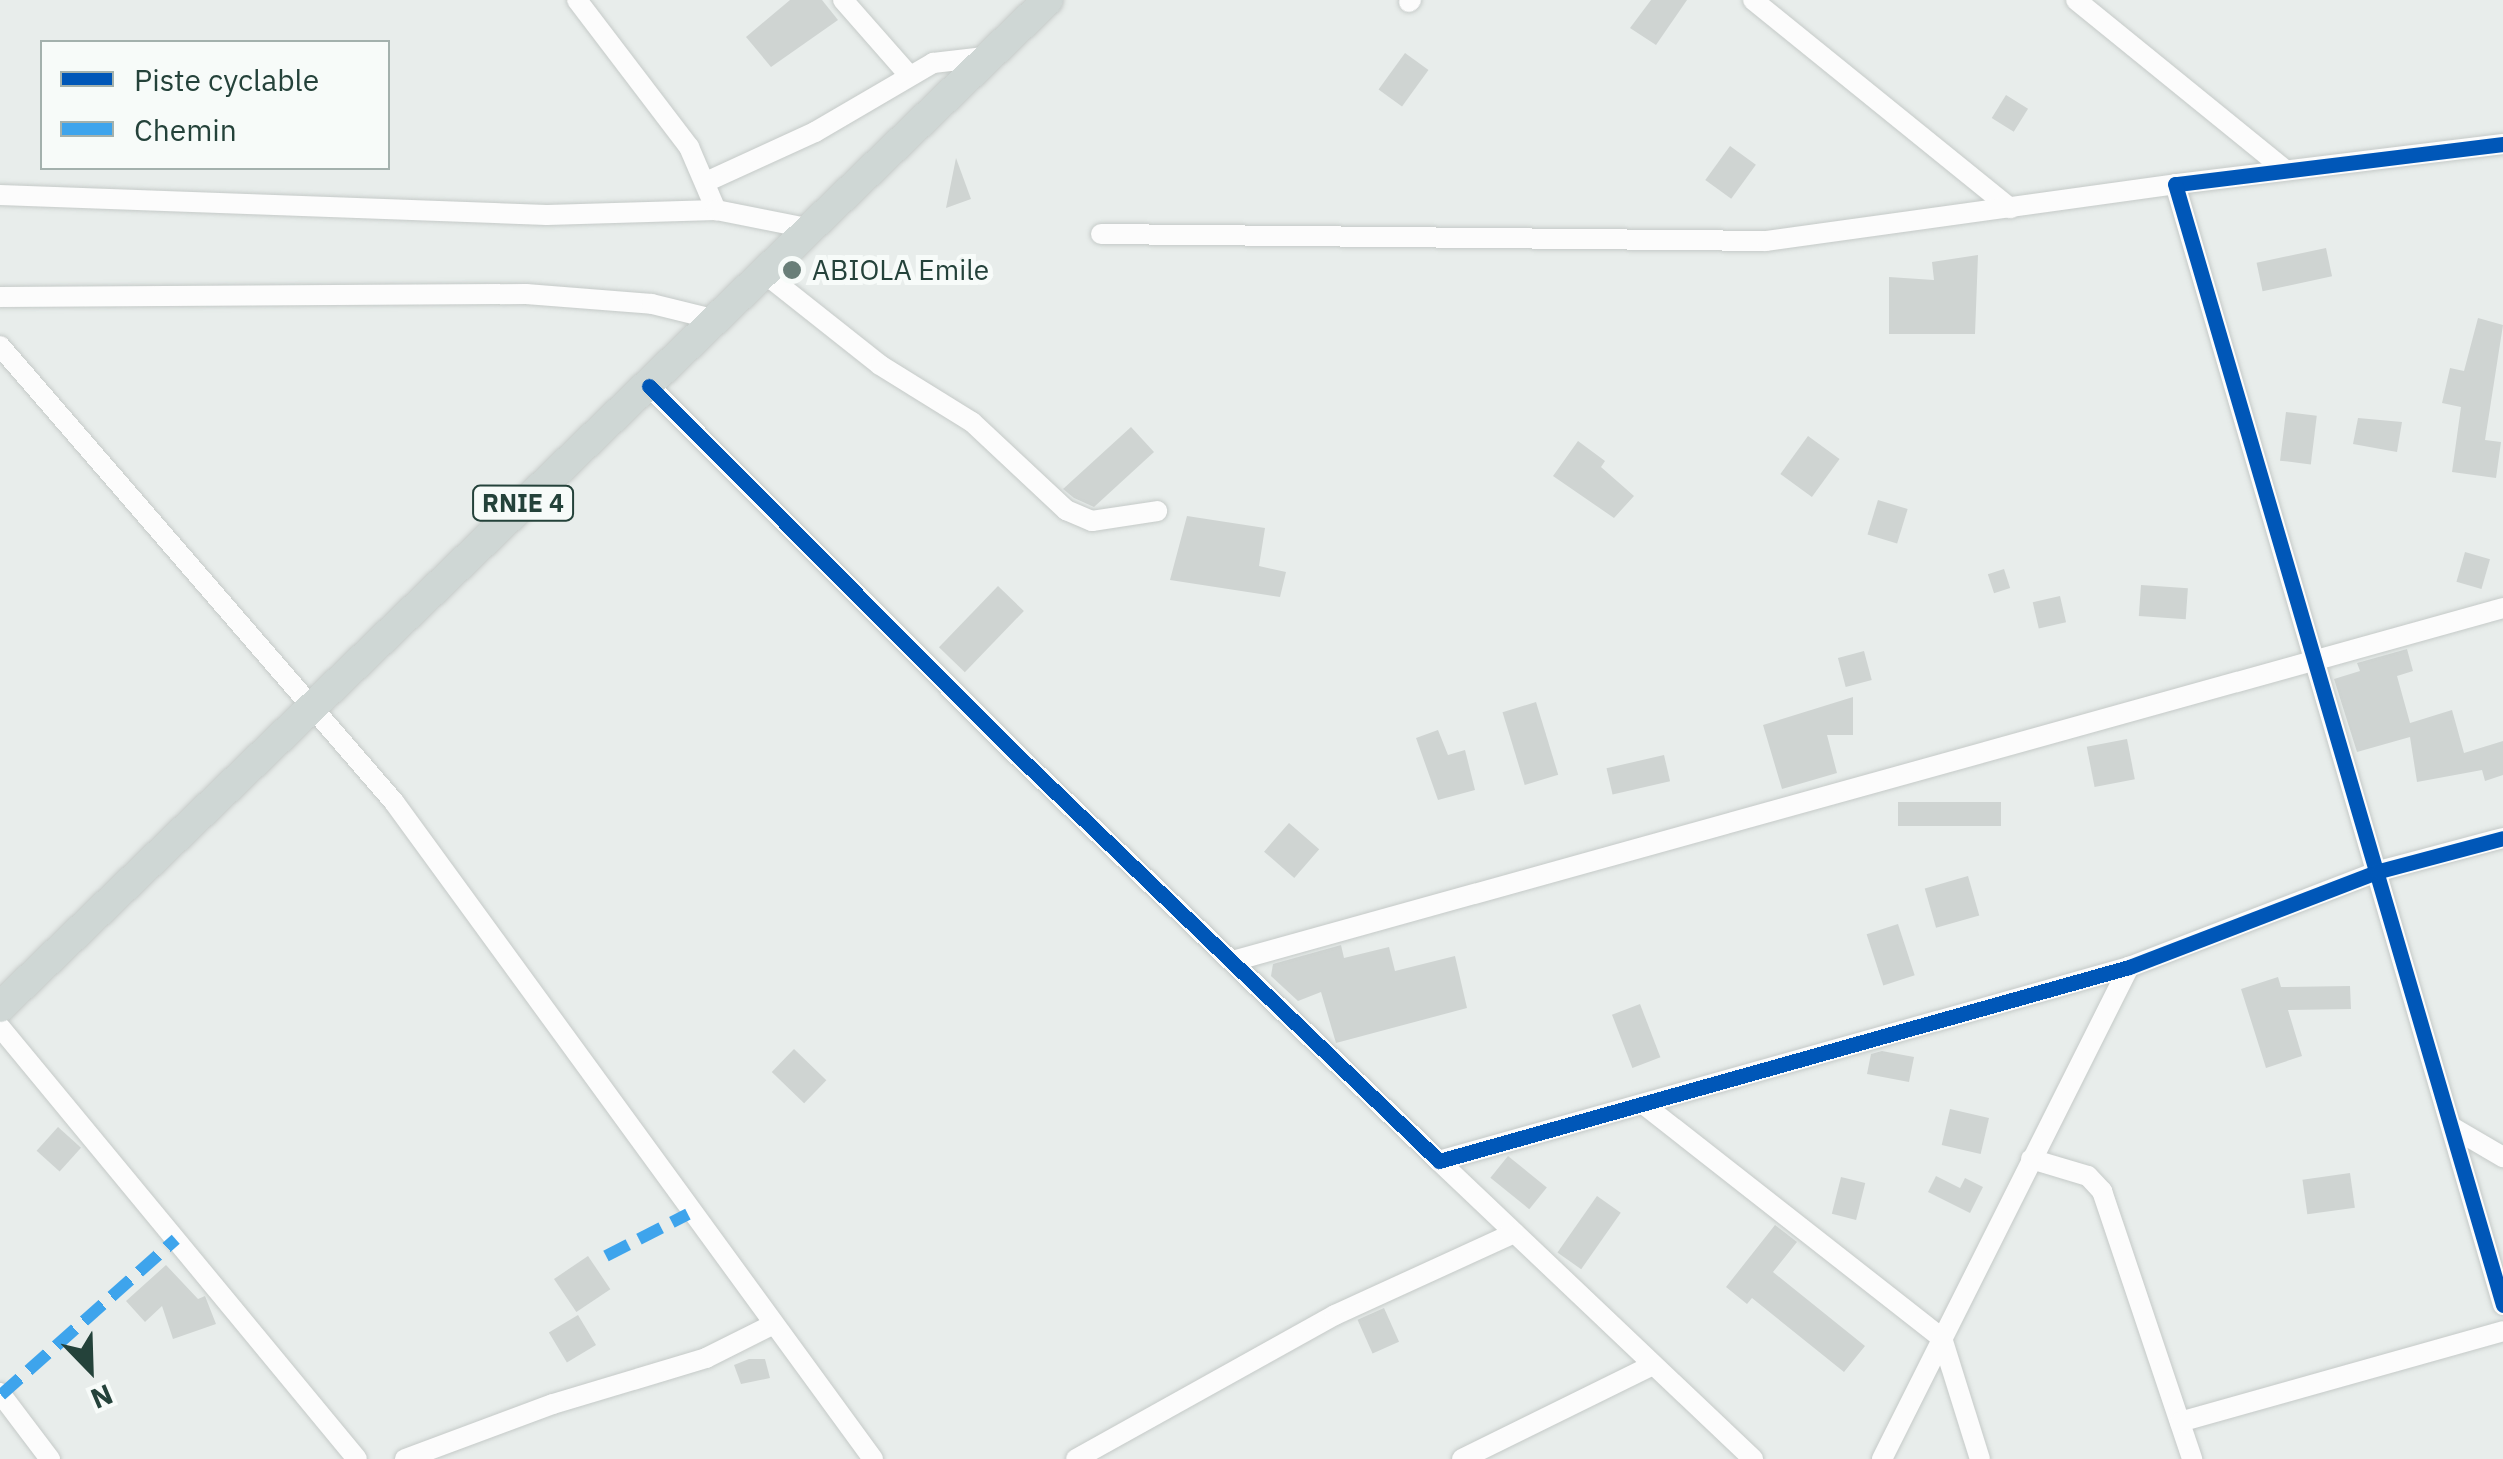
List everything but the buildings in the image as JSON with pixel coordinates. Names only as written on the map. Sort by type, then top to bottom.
[{"type":"main road","name":"RNIE 4","points":[[0,1007],[308,704],[648,386],[1048,0]]},
{"type":"street","points":[[577,0],[629,61],[708,181],[716,210]]},
{"type":"street","points":[[844,0],[909,75]]},
{"type":"street","points":[[1753,0],[2010,208]]},
{"type":"street","points":[[2076,0],[2284,169]]},
{"type":"street","points":[[708,181],[814,132],[909,75],[950,57],[985,57]]},
{"type":"street","points":[[1100,234],[1766,241],[2284,169],[2503,144]]},
{"type":"street","points":[[2174,184],[2455,1129],[2503,1305]]},
{"type":"street","points":[[0,194],[547,216],[716,210],[812,229]]},
{"type":"street","points":[[764,273],[880,364],[972,422],[1066,510],[1092,521],[1157,512]]},
{"type":"street","points":[[0,297],[526,294],[652,304],[717,320]]},
{"type":"street","points":[[0,346],[394,802],[873,1459]]},
{"type":"street","points":[[648,386],[1233,961],[1651,1366],[1753,1459]]},
{"type":"street","points":[[1233,961],[2503,608]]},
{"type":"street","points":[[1439,1161],[1647,1107],[2129,967],[2379,871],[2503,838]]},
{"type":"street","points":[[1882,1459],[2129,967]]},
{"type":"street","points":[[0,1026],[357,1459]]},
{"type":"street","points":[[1647,1107],[1942,1338],[1980,1459]]},
{"type":"street","points":[[2455,1129],[2503,1157]]},
{"type":"street","points":[[2030,1159],[2088,1176],[2102,1191],[2192,1459]]},
{"type":"street","points":[[1076,1459],[1336,1315],[1514,1233]]},
{"type":"street","points":[[405,1459],[553,1404],[706,1358],[772,1325]]},
{"type":"street","points":[[2180,1422],[2503,1331]]},
{"type":"street","points":[[1462,1459],[1651,1366]]},
{"type":"street","points":[[0,1394],[50,1459]]},
{"type":"marked path","points":[[606,1256],[688,1214]]},
{"type":"marked path","points":[[1,1395],[176,1239]]},
{"type":"cycle path","points":[[2503,144],[2175,184],[2503,1305]]},
{"type":"cycle path","points":[[649,386],[1015,753],[1439,1161],[2129,967],[2379,871],[2503,838]]},
{"type":"place","name":"ABIOLA Emile","points":[[792,270]]}]
